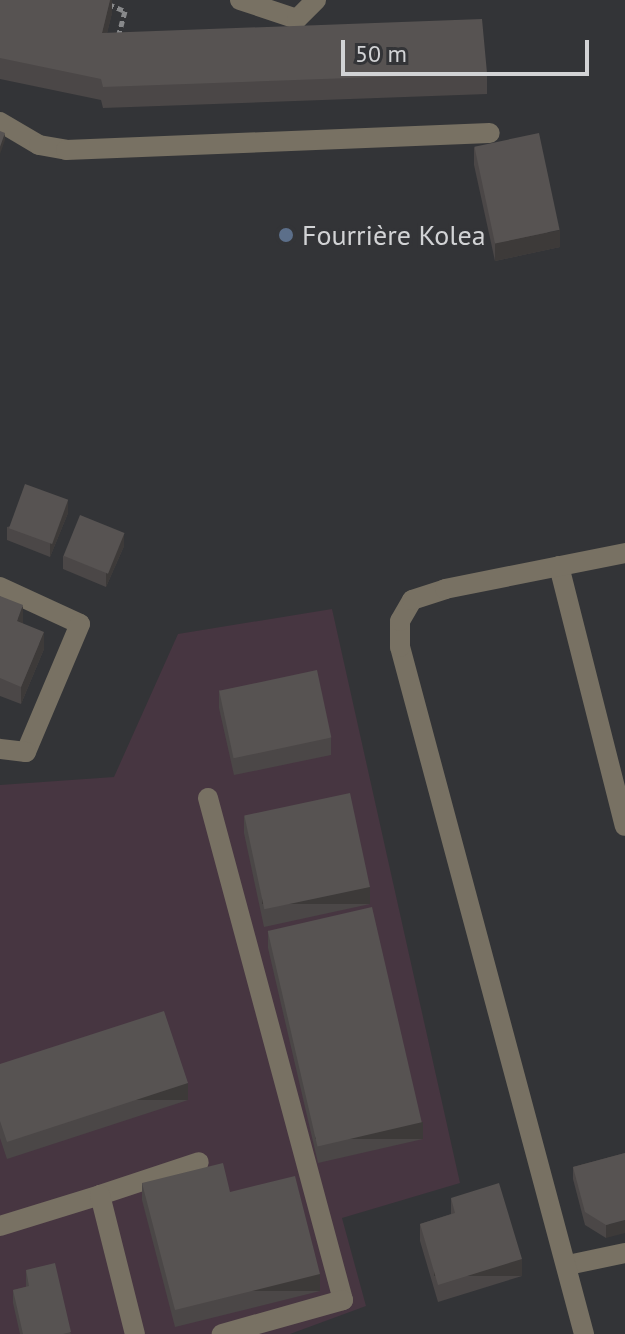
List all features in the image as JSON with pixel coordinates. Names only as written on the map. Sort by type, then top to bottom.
[{"type":"street","points":[[240,0],[303,8],[316,0]]},
{"type":"street","points":[[0,122],[39,145],[66,150],[490,133]]},
{"type":"street","points":[[584,1334],[400,647],[400,621],[412,600],[625,553]]},
{"type":"street","points":[[559,566],[625,826]]},
{"type":"street","points":[[0,587],[80,624],[26,752],[0,749]]},
{"type":"street","points":[[208,798],[343,1300],[222,1334]]},
{"type":"street","points":[[0,1226],[199,1162]]},
{"type":"street","points":[[100,1195],[135,1334]]},
{"type":"street","points":[[568,1265],[625,1253]]},
{"type":"path","points":[[99,0],[125,11],[117,39]]},
{"type":"shaded area","points":[[332,609],[460,1183],[342,1218],[366,1306],[290,1334],[0,1334],[0,785],[114,777],[178,634]]},
{"type":"building","points":[[0,0],[110,0],[102,33],[482,19],[487,73],[103,87],[101,79],[0,58]]},
{"type":"building","points":[[539,133],[560,230],[495,244],[474,147]]},
{"type":"building","points":[[25,484],[68,500],[52,544],[9,528]]},
{"type":"building","points":[[80,515],[125,533],[108,574],[64,556]]},
{"type":"building","points":[[0,596],[23,605],[17,621],[44,632],[21,687],[0,678]]},
{"type":"building","points":[[317,670],[331,737],[234,758],[219,691]]},
{"type":"building","points":[[350,793],[370,887],[264,909],[244,815]]},
{"type":"building","points":[[372,907],[422,1122],[317,1146],[268,931]]},
{"type":"building","points":[[164,1011],[188,1083],[7,1142],[0,1121],[0,1064]]},
{"type":"building","points":[[625,1153],[625,1220],[606,1225],[585,1212],[573,1167]]},
{"type":"building","points":[[223,1163],[230,1192],[295,1176],[320,1274],[175,1310],[142,1183]]},
{"type":"building","points":[[499,1183],[522,1259],[438,1285],[420,1224],[455,1213],[451,1198]]},
{"type":"building","points":[[55,1263],[71,1332],[23,1334],[13,1290],[29,1286],[26,1270]]},
{"type":"place","name":"Fourrière Kolea","points":[[286,235]]}]
